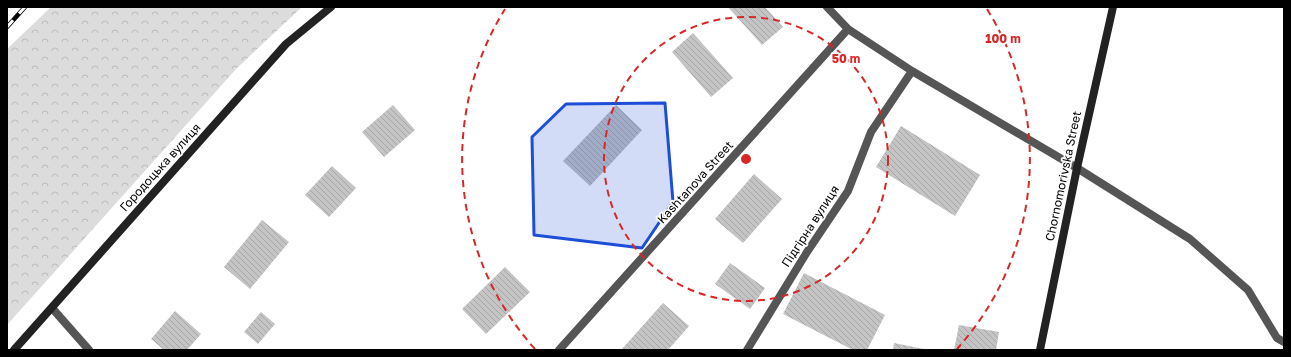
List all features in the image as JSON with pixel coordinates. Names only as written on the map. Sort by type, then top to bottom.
[{"type":"main road","name":"Городоцька вулиця","points":[[14,350],[286,44],[331,7]]},
{"type":"main road","name":"Chornomorivska Street","points":[[1040,350],[1112,7]]},
{"type":"street","points":[[827,7],[848,29],[912,71],[1077,168],[1190,240],[1248,290],[1277,338],[1284,342]]},
{"type":"street","name":"Kashtanova Street","points":[[559,350],[848,29]]},
{"type":"street","name":"Підгірна вулиця","points":[[747,350],[807,252],[848,191],[871,132],[912,71]]},
{"type":"street","points":[[52,308],[89,350]]},
{"type":"highlighted area","points":[[665,103],[673,202],[642,248],[534,235],[532,137],[566,104]]},
{"type":"green space","points":[[51,7],[302,7],[237,68],[7,325],[7,49]]},
{"type":"building","points":[[728,7],[765,7],[783,27],[762,45]]},
{"type":"building","points":[[693,33],[733,78],[711,97],[672,52]]},
{"type":"building","points":[[393,105],[415,130],[384,157],[362,132]]},
{"type":"building","points":[[616,105],[642,130],[590,186],[563,161]]},
{"type":"building","points":[[901,126],[980,175],[955,216],[876,167]]},
{"type":"building","points":[[332,166],[356,188],[329,217],[305,195]]},
{"type":"building","points":[[754,174],[782,199],[743,243],[715,219]]},
{"type":"building","points":[[262,220],[289,242],[250,289],[224,267]]},
{"type":"building","points":[[730,263],[765,288],[750,309],[715,284]]},
{"type":"building","points":[[505,267],[530,292],[486,334],[462,309]]},
{"type":"building","points":[[804,273],[885,315],[867,350],[853,350],[783,314]]},
{"type":"building","points":[[663,303],[689,326],[668,350],[623,350],[622,349]]},
{"type":"building","points":[[175,311],[201,334],[187,350],[164,350],[151,339]]},
{"type":"building","points":[[261,312],[275,324],[258,344],[244,332]]},
{"type":"building","points":[[959,325],[999,332],[996,350],[954,350]]},
{"type":"building","points":[[894,343],[924,349],[924,350],[893,350]]},
{"type":"railway","points":[[7,27],[25,7]]}]
